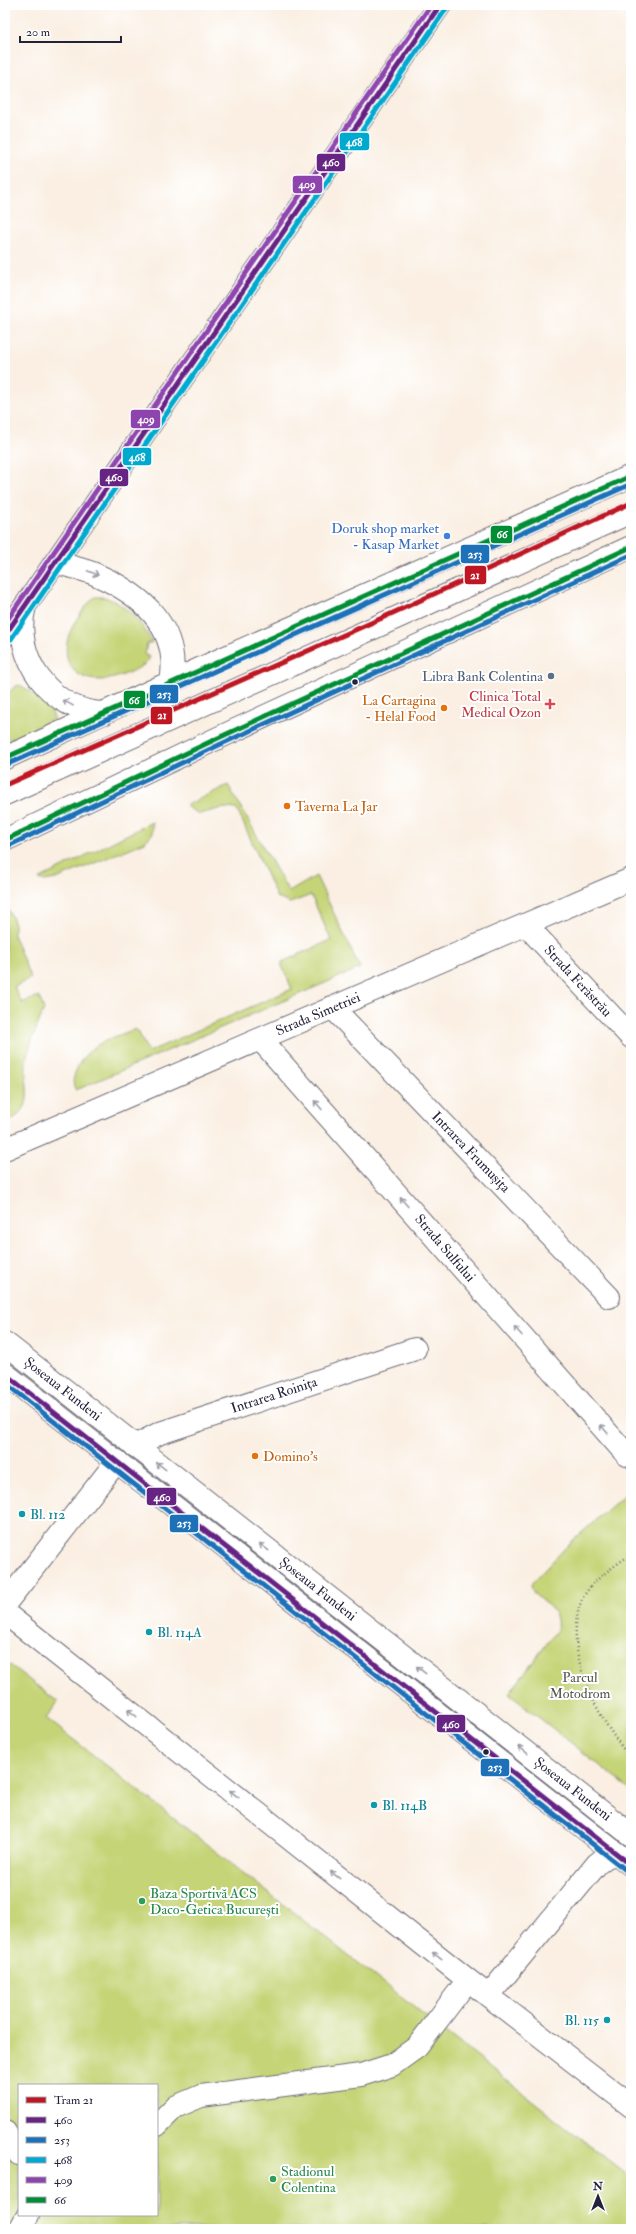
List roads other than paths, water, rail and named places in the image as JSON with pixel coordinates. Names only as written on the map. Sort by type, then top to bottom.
[{"type":"main road","points":[[5,635],[440,5]]},
{"type":"main road","points":[[5,758],[631,476]]},
{"type":"main road","points":[[5,794],[631,512]]},
{"type":"main road","points":[[5,840],[195,749],[631,547]]},
{"type":"main road","points":[[56,562],[98,575],[149,607],[157,618],[168,640],[174,667],[171,682]]},
{"type":"main road","points":[[25,605],[23,614],[23,637],[29,659],[39,677],[50,690],[64,701],[85,711],[105,713]]},
{"type":"main road","name":"Strada Simetriei","points":[[5,1149],[332,1007],[631,880]]},
{"type":"main road","name":"Strada Ferăstrău","points":[[526,925],[631,1037]]},
{"type":"main road","name":"Intrarea Frumușița","points":[[332,1007],[609,1297]]},
{"type":"main road","name":"Strada Sulfului","points":[[260,1039],[627,1455],[631,1456]]},
{"type":"main road","name":"Șoseaua Fundeni","points":[[5,1344],[631,1835]]},
{"type":"main road","name":"Intrarea Roinița","points":[[135,1446],[160,1433],[414,1349]]},
{"type":"main road","name":"Șoseaua Fundeni","points":[[5,1374],[624,1860]]},
{"type":"main road","points":[[5,1604],[117,1461]]},
{"type":"main road","points":[[5,1613],[468,1980],[631,2106]]},
{"type":"main road","points":[[489,1995],[597,1864],[606,1857],[624,1860]]},
{"type":"main road","points":[[158,2124],[175,2107],[202,2096],[361,2075],[392,2065],[417,2047],[468,1980]]},
{"type":"main road","points":[[5,2132],[18,2152]]},
{"type":"main road","points":[[20,2229],[27,2216]]},
{"type":"tram line","name":"21","points":[[5,785],[382,618],[631,503]]},
{"type":"place","name":"Doruk shop market - Kasap Market","points":[[447,536]]},
{"type":"place","name":"Libra Bank Colentina","points":[[551,676]]},
{"type":"place","name":"Clinica Total Medical Ozon","points":[[550,704]]},
{"type":"place","name":"La Cartagina - Helal Food","points":[[444,708]]},
{"type":"place","name":"Taverna La Jar","points":[[287,806]]},
{"type":"place","name":"Domino's","points":[[255,1456]]},
{"type":"place","name":"Bl. 112","points":[[22,1514]]},
{"type":"place","name":"Bl. 114A","points":[[149,1632]]},
{"type":"place","name":"Bl. 114B","points":[[374,1805]]},
{"type":"place","name":"Baza Sportivă ACS Daco-Getica București","points":[[142,1901]]},
{"type":"place","name":"Bl. 115","points":[[607,2020]]},
{"type":"place","name":"Stadionul Colentina","points":[[273,2179]]},
{"type":"park label","name":"Parcul Motodrom","points":[[580,1686]]}]
